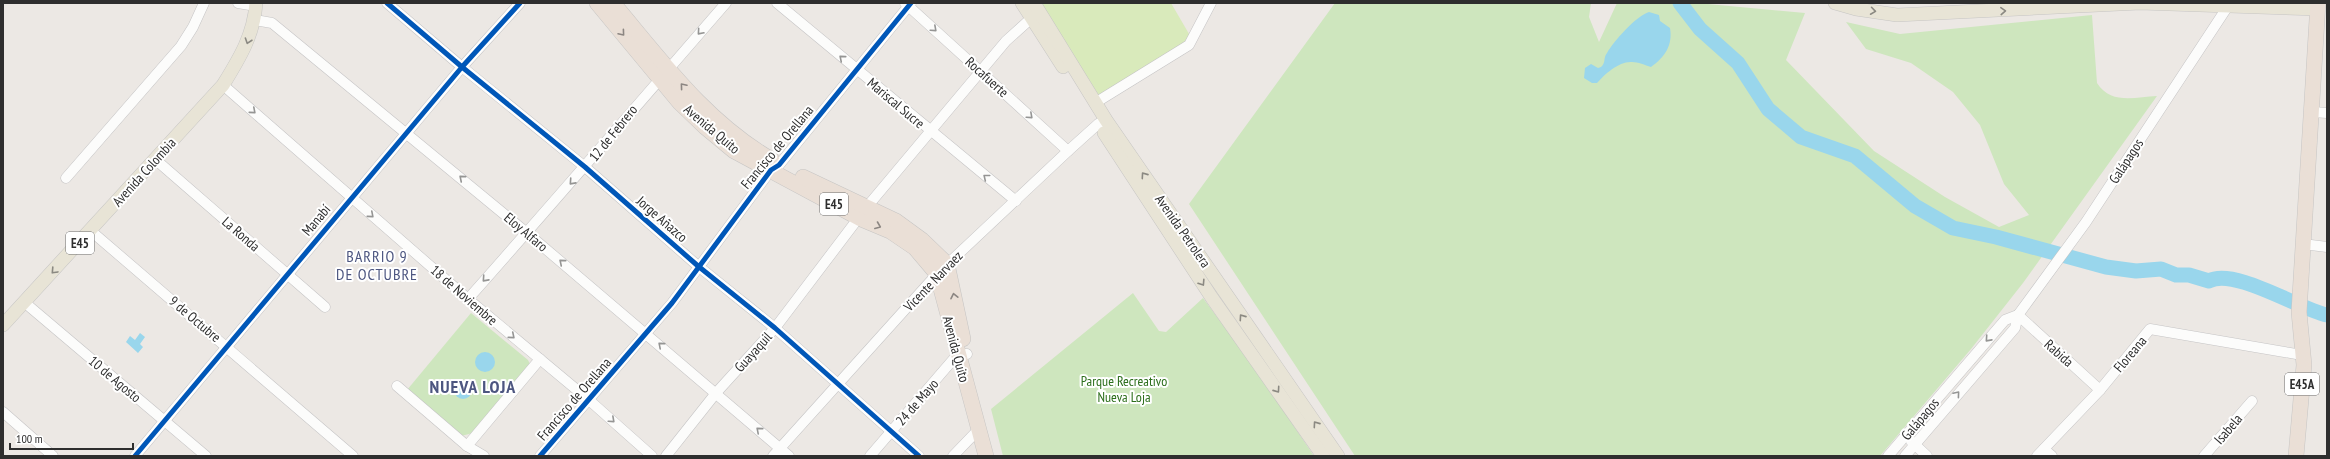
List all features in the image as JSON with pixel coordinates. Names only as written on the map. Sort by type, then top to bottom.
[{"type":"highway","name":"Avenida Quito","points":[[597,3],[664,73],[730,133],[775,167],[862,213],[896,221],[922,240],[942,269],[978,430],[986,456]]},
{"type":"highway","name":"Avenida Quito","points":[[612,3],[664,73]]},
{"type":"highway","name":"E45A","points":[[2296,456],[2304,365],[2299,312],[2303,244],[2320,112],[2321,7]]},
{"type":"highway","name":"Avenida Quito","points":[[962,354],[994,456]]},
{"type":"main road","name":"Avenida Petrolera","points":[[1022,3],[1035,11],[1096,103],[1102,122],[1338,456]]},
{"type":"main road","points":[[1835,3],[1856,9],[1897,15],[2033,6],[2140,3],[2321,7]]},
{"type":"main road","name":"Avenida Colombia","points":[[3,324],[156,160],[223,85],[247,45],[255,20],[256,4]]},
{"type":"main road","name":"Avenida Petrolera","points":[[1035,11],[1102,122],[1212,298],[1323,456]]},
{"type":"street","points":[[66,178],[181,46],[194,27],[204,3]]},
{"type":"street","points":[[238,3],[256,4]]},
{"type":"street","name":"Jorge Añazco","points":[[387,3],[462,67],[585,167],[698,266],[775,328],[890,432],[919,456]]},
{"type":"street","name":"Manabí","points":[[135,456],[287,273],[462,67],[520,3]]},
{"type":"street","name":"12 de Febrero","points":[[468,299],[585,167],[664,73],[726,3]]},
{"type":"street","name":"Mariscal Sucre","points":[[777,3],[857,71],[1016,201]]},
{"type":"street","points":[[1096,103],[1189,45],[1211,3]]},
{"type":"street","name":"Francisco de Orellana","points":[[540,456],[647,334],[775,167],[857,71],[908,4]]},
{"type":"street","name":"Rocafuerte","points":[[908,4],[1068,151]]},
{"type":"street","name":"Galápagos","points":[[1905,456],[2015,328],[2018,315],[2084,225],[2229,4]]},
{"type":"street","name":"Guayaquil","points":[[666,456],[716,393],[775,328],[862,213],[982,72],[1006,41],[1035,11]]},
{"type":"street","name":"Eloy Alfaro","points":[[255,20],[272,23],[527,233],[789,456]]},
{"type":"street","name":"18 de Noviembre","points":[[223,85],[351,198],[468,299],[589,400],[652,456]]},
{"type":"street","name":"Vicente Narvaez","points":[[773,456],[942,269],[1068,151],[1102,122]]},
{"type":"street","name":"La Ronda","points":[[156,160],[326,307]]},
{"type":"street","name":"9 de Octubre","points":[[91,230],[354,456]]},
{"type":"street","points":[[2303,244],[2327,247]]},
{"type":"street","name":"10 de Agosto","points":[[24,302],[206,456]]},
{"type":"street","name":"Galápagos","points":[[1888,456],[1906,437],[2005,320],[2018,315]]},
{"type":"street","name":"Rabida","points":[[2018,315],[2100,390]]},
{"type":"street","name":"Floreana","points":[[2041,452],[2100,390],[2150,329],[2302,355]]},
{"type":"street","name":"24 de Mayo","points":[[870,456],[890,432],[962,354]]},
{"type":"street","points":[[467,446],[540,360]]},
{"type":"street","points":[[397,386],[467,446],[484,456]]},
{"type":"street","name":"Isabela","points":[[2204,456],[2252,401]]},
{"type":"street","points":[[3,412],[53,456]]},
{"type":"street","points":[[953,456],[978,430]]},
{"type":"street","points":[[1906,437],[1927,456]]},
{"type":"street","points":[[2041,452],[2052,456]]},
{"type":"green space","points":[[1037,3],[1171,3],[1192,39],[1098,98]]},
{"type":"green space","points":[[1335,3],[1591,3],[1589,17],[1599,42],[1617,3],[1697,3],[1805,13],[1786,60],[1874,151],[1945,197],[1999,227],[2029,215],[2004,184],[1980,125],[1953,92],[1911,63],[1866,49],[1846,22],[1900,34],[2092,15],[2097,83],[2103,90],[2116,97],[2132,98],[2157,96],[2023,283],[1971,349],[1880,456],[1355,456],[1189,204]]},
{"type":"green space","name":"Parque Recreativo Nueva Loja","points":[[1133,293],[1159,331],[1166,332],[1203,298],[1252,364],[1314,456],[1003,456],[991,409]]},
{"type":"green space","points":[[471,313],[528,360],[531,366],[473,433],[461,436],[407,390]]},
{"type":"water","points":[[1649,12],[1659,15],[1660,21],[1670,28],[1671,34],[1669,45],[1664,55],[1651,67],[1634,62],[1627,62],[1617,66],[1608,72],[1597,83],[1592,83],[1584,78],[1585,68],[1591,64],[1598,68],[1601,67],[1610,48],[1620,36],[1638,18]]},
{"type":"water","points":[[140,333],[145,337],[140,344],[143,347],[138,353],[126,342],[130,336],[135,340]]},
{"type":"water","points":[[485,352],[492,355],[495,362],[492,369],[485,372],[478,369],[475,362],[478,355]]},
{"type":"water","points":[[459,381],[467,381],[472,386],[470,397],[467,399],[459,399],[454,394],[454,386]]},
{"type":"waterway","points":[[1680,3],[1700,29],[1738,63],[1768,109],[1801,137],[1855,156],[1915,206],[1953,228],[1996,237],[2106,267],[2136,271],[2161,269],[2176,275],[2189,275],[2209,281],[2220,278],[2234,280],[2250,284],[2315,312],[2327,315]]},
{"type":"cycle path","points":[[387,3],[462,67],[585,167],[698,266],[775,328],[919,456]]},
{"type":"cycle path","points":[[135,456],[462,67],[520,3]]},
{"type":"cycle path","points":[[540,456],[672,303],[771,170],[779,165],[911,3]]},
{"type":"district","name":"BARRIO 9 DE OCTUBRE","points":[[377,265]]},
{"type":"district","name":"NUEVA LOJA","points":[[473,386]]}]
